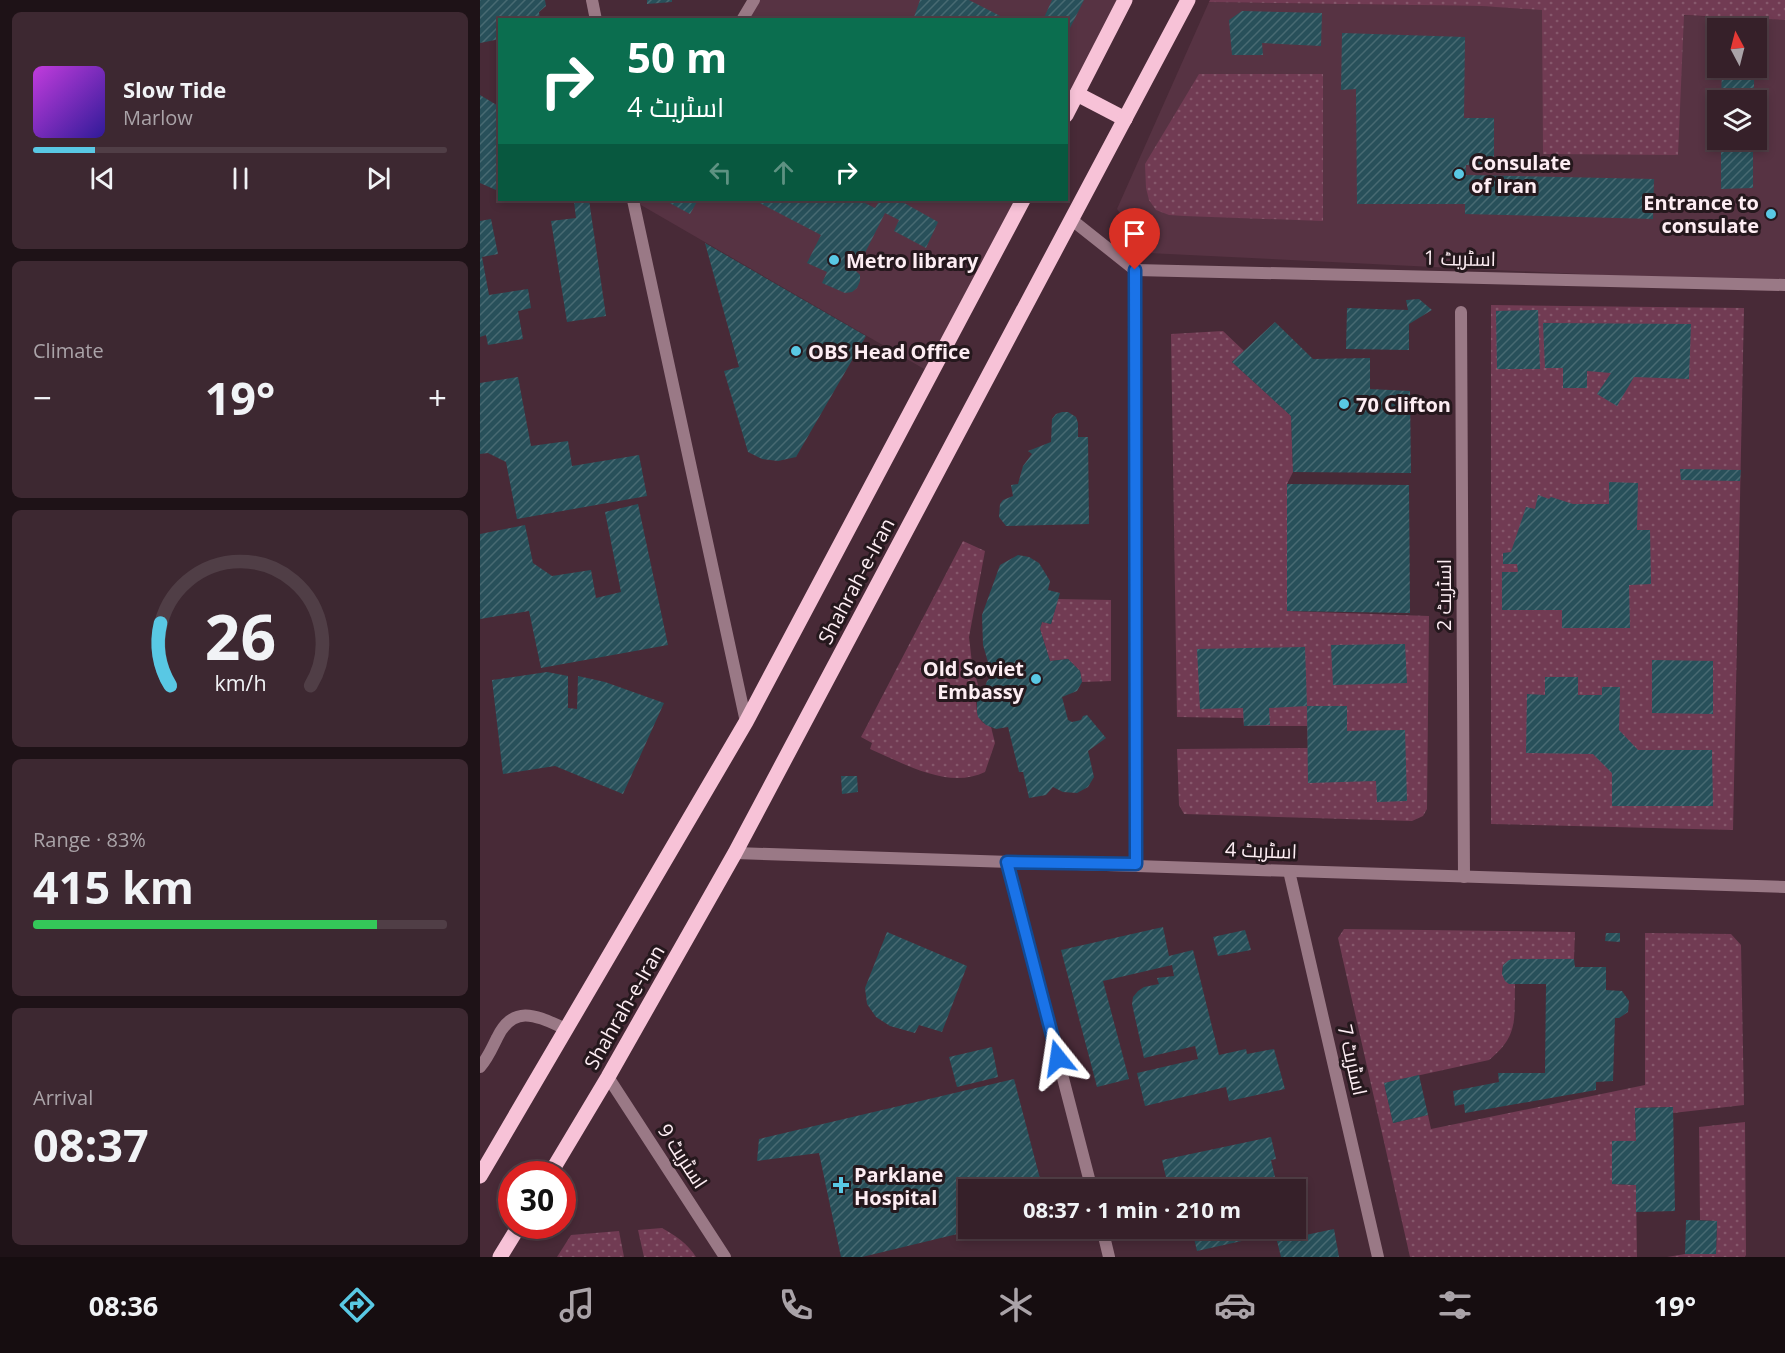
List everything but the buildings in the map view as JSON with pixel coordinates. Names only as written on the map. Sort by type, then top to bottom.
[{"type":"main road","points":[[1068,111],[1125,0]]},
{"type":"main road","name":"Shahrah-e-Iran","points":[[558,1161],[735,853],[1188,0]]},
{"type":"main road","points":[[1077,94],[1125,119]]},
{"type":"main road","name":"Shahrah-e-Iran","points":[[480,1176],[487,1154],[566,1029],[746,722],[1022,201]]},
{"type":"main road","points":[[500,1257],[511,1239]]},
{"type":"street","points":[[592,0],[596,18]]},
{"type":"street","points":[[743,18],[754,0]]},
{"type":"street","points":[[634,201],[746,722]]},
{"type":"street","points":[[1072,220],[1135,270],[1136,864]]},
{"type":"street","name":"اسٹریٹ 1","points":[[1135,270],[1785,285]]},
{"type":"street","name":"اسٹریٹ 2","points":[[1461,312],[1464,877]]},
{"type":"street","name":"اسٹریٹ 4","points":[[735,853],[1136,864],[1785,887]]},
{"type":"street","points":[[1007,862],[1089,1179]]},
{"type":"street","name":"اسٹریٹ 7","points":[[1289,871],[1378,1257]]},
{"type":"street","points":[[480,1067],[490,1054],[498,1034],[512,1019],[521,1015],[536,1016],[566,1029]]},
{"type":"street","name":"اسٹریٹ 9","points":[[608,1077],[725,1257]]},
{"type":"street","points":[[1105,1239],[1109,1257]]},
{"type":"shaded area","points":[[754,0],[1126,0],[1068,112],[1068,18],[743,18]]},
{"type":"shaded area","points":[[1210,0],[1785,0],[1785,20],[1684,15],[1678,155],[1543,154],[1542,10],[1481,6],[1209,2]]},
{"type":"shaded area","name":"Consulate of Iran","points":[[1209,2],[1481,6],[1742,18],[1707,18],[1707,78],[1767,78],[1767,19],[1785,20],[1785,284],[1148,253],[1117,209]]},
{"type":"shaded area","points":[[1199,74],[1323,74],[1323,221],[1184,216],[1169,215],[1156,210],[1149,200],[1146,188],[1145,164]]},
{"type":"shaded area","points":[[634,201],[1021,201],[931,373]]},
{"type":"shaded area","points":[[1491,305],[1744,308],[1733,830],[1491,824]]},
{"type":"shaded area","points":[[1223,331],[1244,351],[1232,362],[1291,416],[1293,472],[1287,484],[1287,611],[1429,616],[1427,809],[1423,816],[1412,821],[1184,814],[1179,805],[1177,749],[1308,748],[1307,726],[1244,726],[1243,718],[1177,717],[1171,334]]},
{"type":"shaded area","points":[[963,541],[985,551],[969,637],[972,663],[980,692],[976,701],[977,712],[982,722],[991,727],[995,743],[985,772],[971,777],[956,778],[926,772],[897,761],[870,749],[872,743],[861,737]]},
{"type":"shaded area","points":[[1058,599],[1111,600],[1111,681],[1082,682],[1080,671],[1068,659],[1050,661],[1040,629],[1042,622],[1051,624]]},
{"type":"shaded area","points":[[1344,929],[1575,932],[1574,959],[1514,959],[1503,965],[1504,978],[1515,984],[1513,1026],[1506,1043],[1489,1060],[1384,1083],[1393,1123],[1428,1115],[1431,1129],[1645,1085],[1645,933],[1731,934],[1741,945],[1744,1105],[1673,1113],[1673,1107],[1635,1108],[1636,1141],[1612,1184],[1636,1185],[1637,1257],[1410,1257],[1338,938]]},
{"type":"shaded area","points":[[1745,1122],[1745,1257],[1667,1257],[1685,1254],[1716,1254],[1717,1221],[1700,1220],[1699,1127]]},
{"type":"shaded area","points":[[662,1228],[681,1240],[696,1257],[644,1257],[638,1230]]},
{"type":"shaded area","points":[[619,1231],[624,1257],[557,1257],[568,1239],[576,1239],[576,1235]]},
{"type":"place","name":"Consulate of Iran","points":[[1459,174]]},
{"type":"place","name":"Entrance to consulate","points":[[1771,214]]},
{"type":"place","name":"Metro library","points":[[834,260]]},
{"type":"place","name":"OBS Head Office","points":[[796,351]]},
{"type":"place","name":"70 Clifton","points":[[1344,404]]},
{"type":"place","name":"Old Soviet Embassy","points":[[1036,679]]},
{"type":"place","name":"Parklane Hospital","points":[[841,1185]]},
{"type":"route","points":[[1058,1058],[1007,862],[1136,864],[1135,270]]}]
